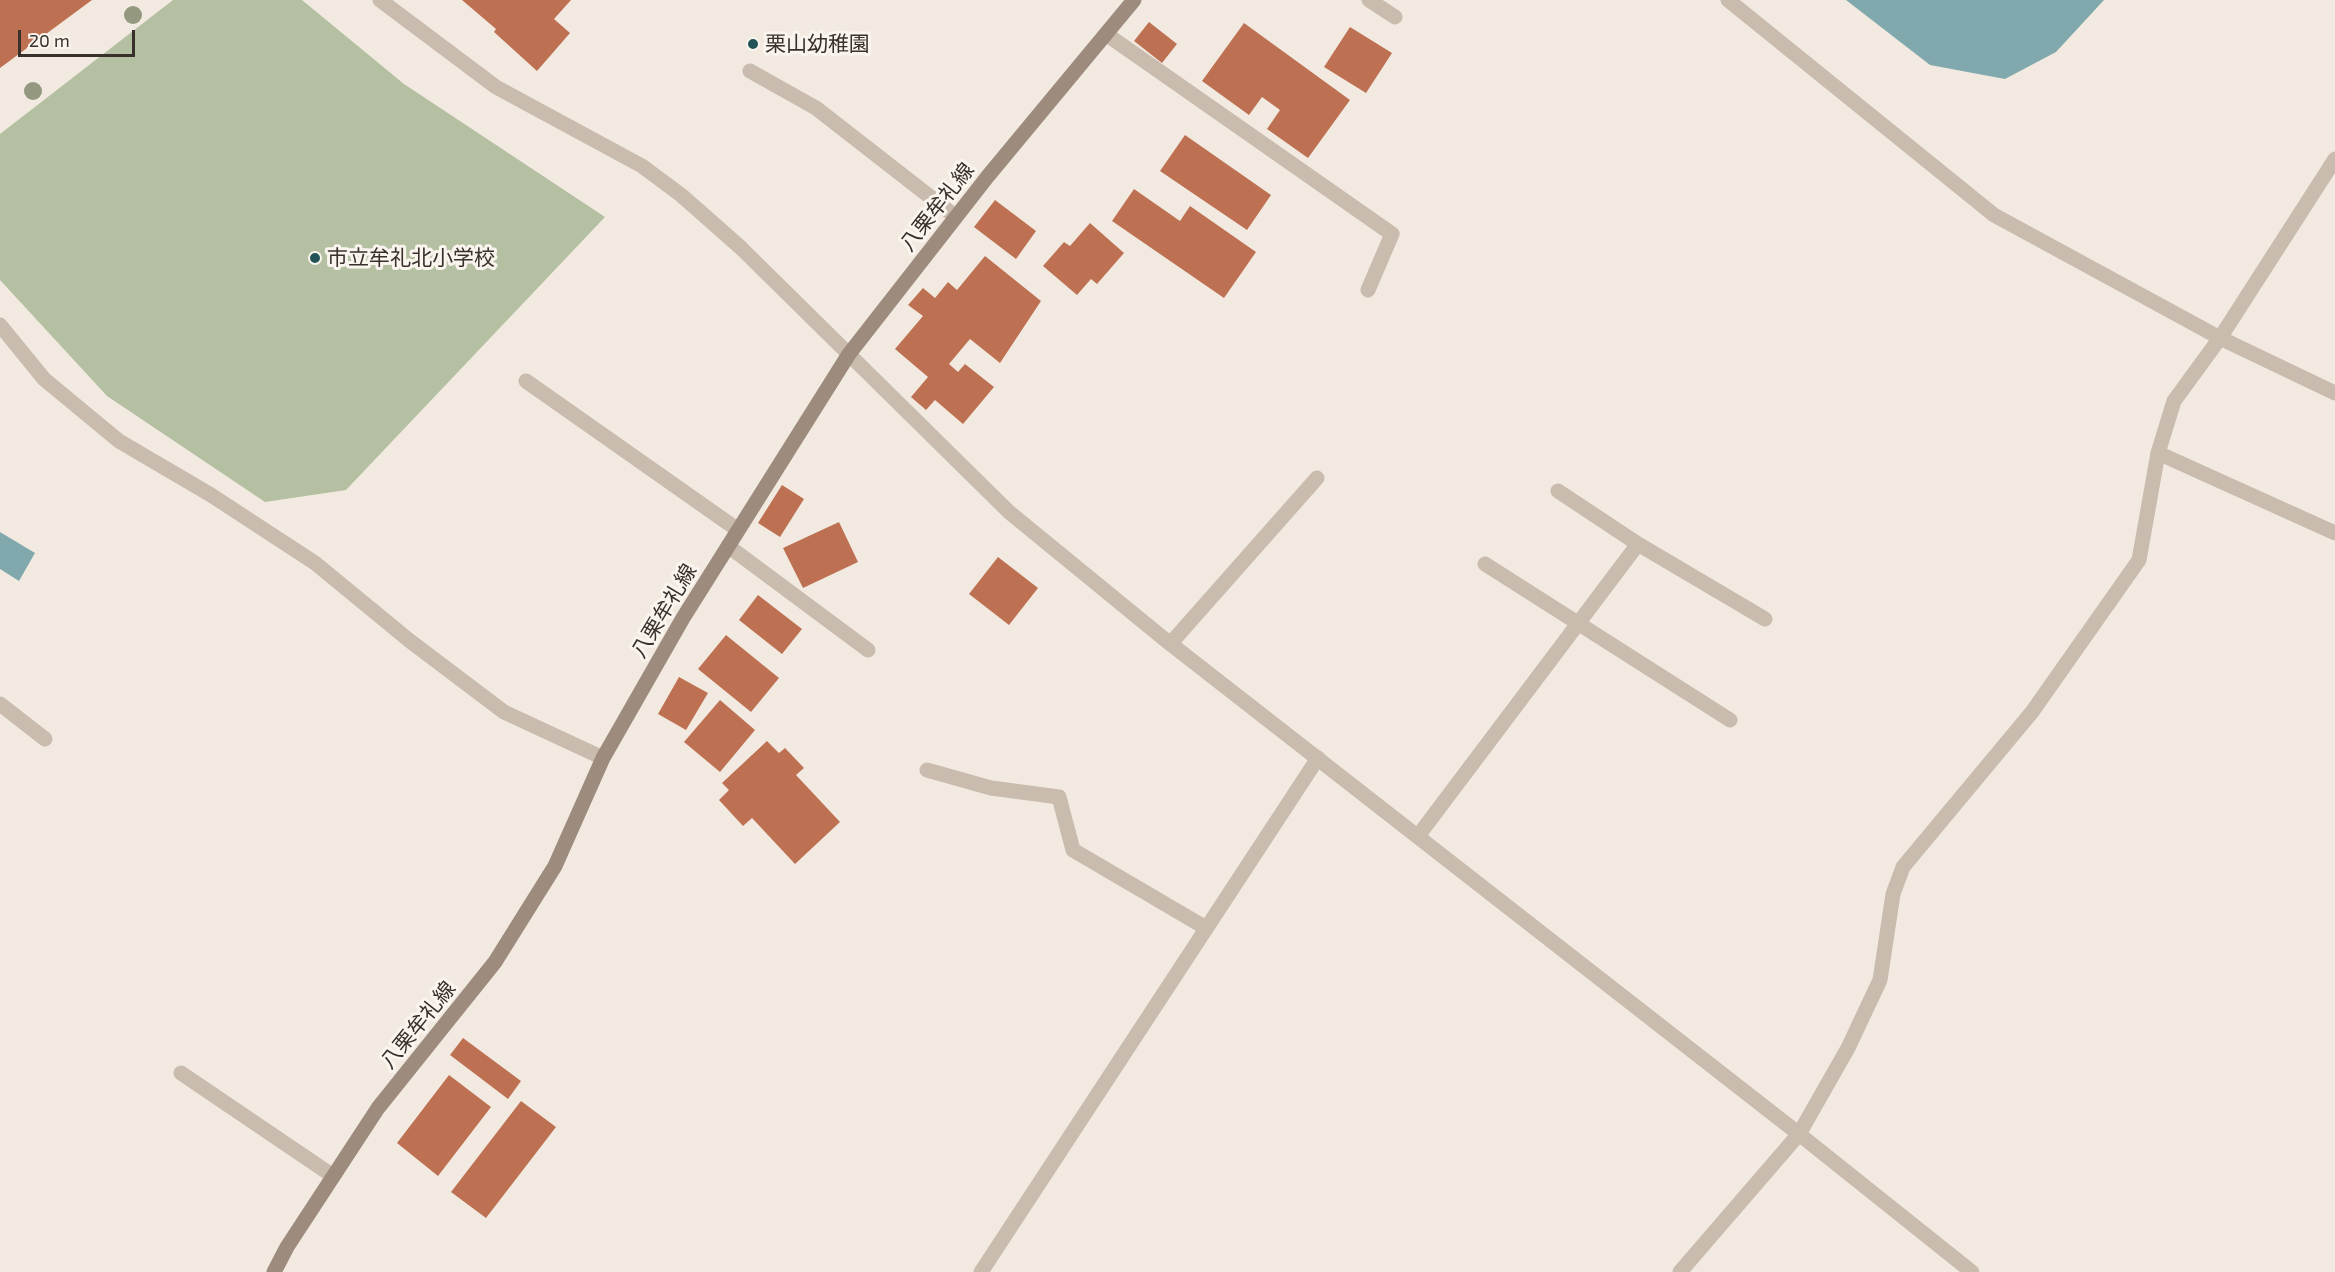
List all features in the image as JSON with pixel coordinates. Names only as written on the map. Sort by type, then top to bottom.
[{"type":"main road","name":"八栗牟礼線","points":[[274,1272],[287,1247],[378,1108],[495,962],[555,866],[603,758],[683,618],[849,354],[956,217],[1134,0]]},
{"type":"street","points":[[380,0],[496,87],[642,166],[681,195],[740,247],[1009,512],[1171,643],[1972,1272]]},
{"type":"street","points":[[1369,0],[1395,17]]},
{"type":"street","points":[[1728,0],[1994,215],[2220,339],[2335,393]]},
{"type":"street","points":[[1106,34],[1392,234],[1368,290]]},
{"type":"street","points":[[750,71],[816,108],[956,217]]},
{"type":"street","points":[[1680,1272],[1799,1134],[1848,1048],[1880,980],[1893,894],[1903,867],[2032,712],[2139,560],[2158,453],[2174,401],[2220,339],[2335,159]]},
{"type":"street","points":[[0,325],[44,379],[119,441],[211,495],[315,563],[410,641],[504,712],[603,758]]},
{"type":"street","points":[[526,381],[738,531]]},
{"type":"street","points":[[2158,453],[2335,533]]},
{"type":"street","points":[[1171,643],[1317,478]]},
{"type":"street","points":[[1558,491],[1638,544],[1765,619]]},
{"type":"street","points":[[1418,836],[1638,544]]},
{"type":"street","points":[[728,546],[868,650]]},
{"type":"street","points":[[1485,564],[1730,720]]},
{"type":"street","points":[[0,704],[45,739]]},
{"type":"street","points":[[981,1272],[1318,758]]},
{"type":"street","points":[[927,770],[991,788],[1059,797],[1073,850],[1206,928]]},
{"type":"street","points":[[181,1073],[333,1176]]},
{"type":"green space","name":"市立牟礼北小学校","points":[[173,0],[302,0],[404,84],[605,217],[346,490],[265,502],[107,396],[0,280],[0,134]]},
{"type":"water","points":[[1846,0],[2104,0],[2056,52],[2005,79],[1930,65]]},
{"type":"water","points":[[0,532],[35,553],[19,581],[0,569]]},
{"type":"building","points":[[0,0],[92,0],[0,68]]},
{"type":"building","points":[[462,0],[571,0],[554,19],[570,33],[537,71],[494,32],[496,29]]},
{"type":"building","points":[[1149,22],[1177,44],[1162,63],[1134,41]]},
{"type":"building","points":[[1244,23],[1350,100],[1308,158],[1267,129],[1280,110],[1262,97],[1249,115],[1202,81]]},
{"type":"building","points":[[1350,27],[1392,53],[1366,93],[1324,67]]},
{"type":"building","points":[[1185,135],[1271,195],[1247,230],[1160,171]]},
{"type":"building","points":[[1134,189],[1180,221],[1190,206],[1256,252],[1224,298],[1112,221]]},
{"type":"building","points":[[995,200],[1036,231],[1016,259],[974,227]]},
{"type":"building","points":[[1090,223],[1124,253],[1097,284],[1091,279],[1077,295],[1043,266],[1064,242],[1070,246]]},
{"type":"building","points":[[985,256],[1041,301],[1000,363],[970,339],[949,364],[958,372],[965,364],[994,387],[963,424],[935,400],[926,410],[911,397],[928,377],[895,349],[923,316],[908,305],[923,288],[935,298],[948,282],[957,290]]},
{"type":"building","points":[[782,485],[804,499],[780,537],[758,523]]},
{"type":"building","points":[[839,522],[858,562],[803,588],[783,548]]},
{"type":"building","points":[[998,557],[1038,588],[1009,625],[969,594]]},
{"type":"building","points":[[758,595],[802,629],[782,654],[739,620]]},
{"type":"building","points":[[726,635],[779,678],[751,712],[698,669]]},
{"type":"building","points":[[679,677],[708,693],[686,730],[658,714]]},
{"type":"building","points":[[720,700],[755,730],[720,772],[684,742]]},
{"type":"building","points":[[767,741],[779,753],[785,748],[804,768],[796,775],[840,822],[795,864],[752,818],[743,826],[719,800],[729,790],[722,783]]},
{"type":"building","points":[[463,1038],[521,1081],[508,1099],[450,1055]]},
{"type":"building","points":[[449,1075],[491,1107],[438,1176],[397,1143]]},
{"type":"building","points":[[521,1101],[556,1127],[486,1218],[451,1192]]},
{"type":"place","name":"栗山幼稚園","points":[[753,44]]},
{"type":"place","name":"市立牟礼北小学校","points":[[315,258]]}]
